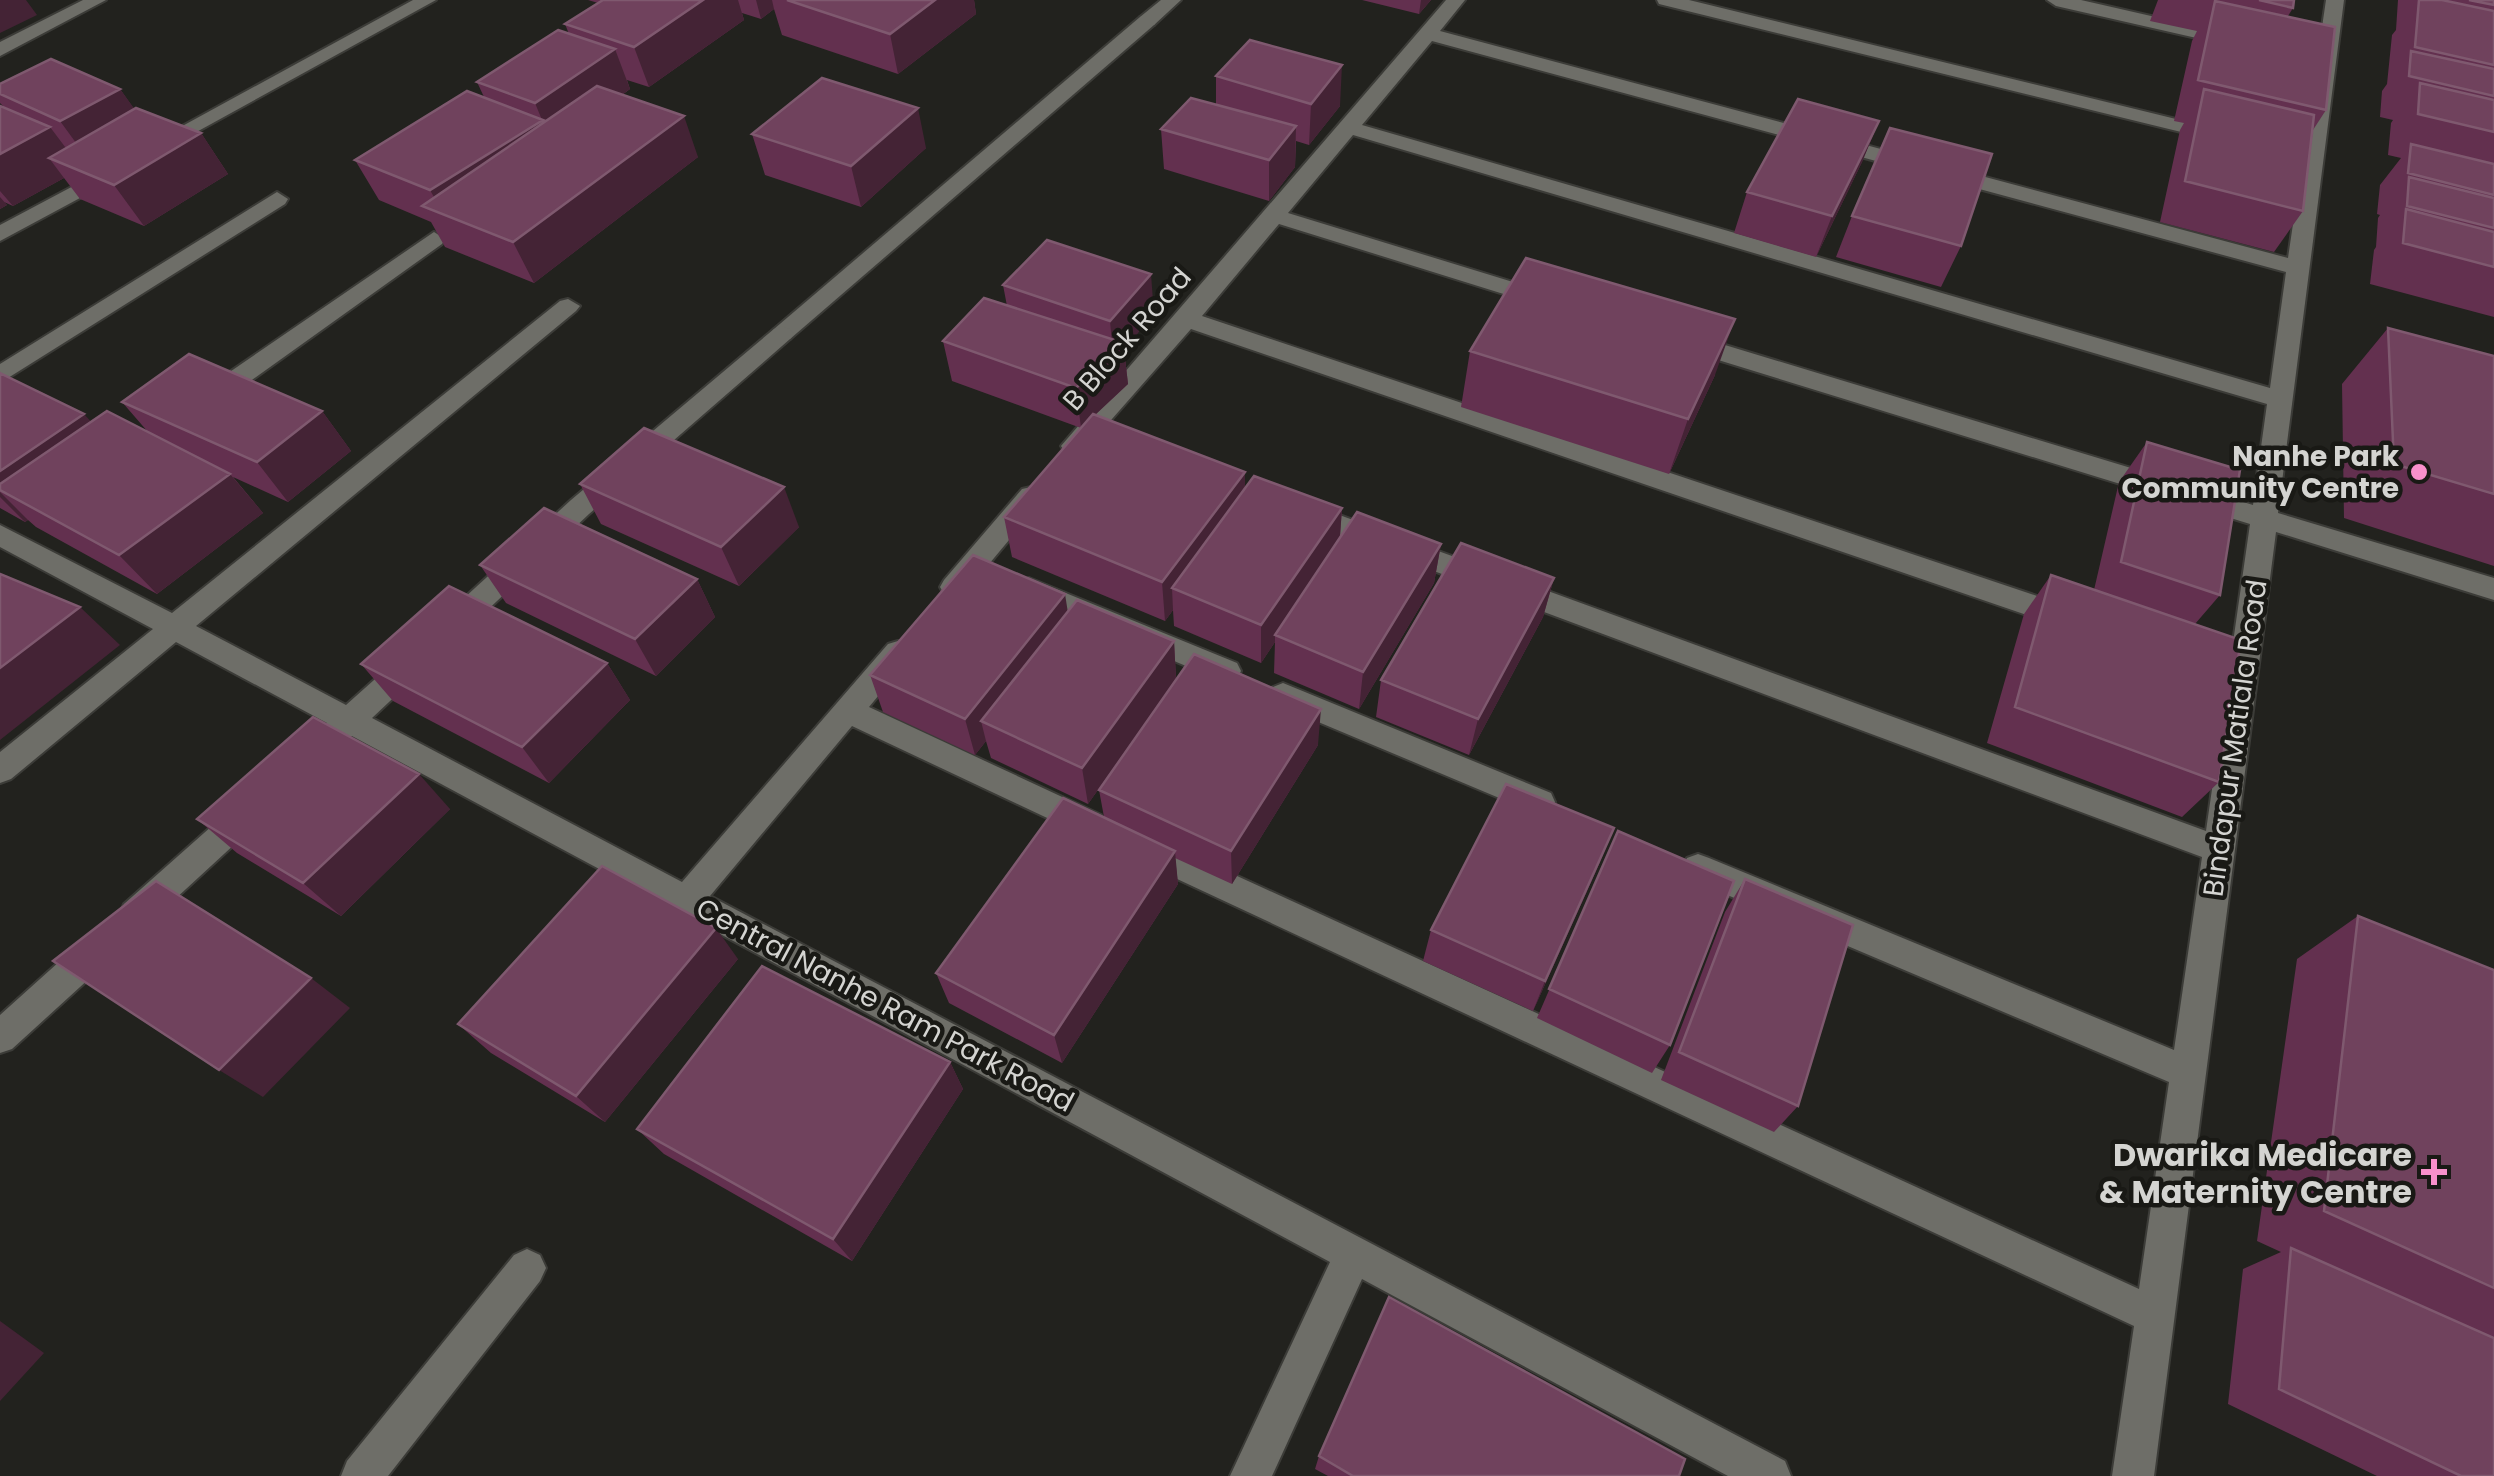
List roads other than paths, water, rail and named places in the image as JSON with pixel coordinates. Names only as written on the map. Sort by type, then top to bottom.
[{"type":"street","points":[[0,50],[98,0]]},
{"type":"street","points":[[0,234],[427,0]]},
{"type":"street","points":[[320,748],[580,508],[1172,0]]},
{"type":"street","name":"B Block Road","points":[[935,609],[1086,432],[1141,374],[1184,318],[1456,0]]},
{"type":"street","points":[[1666,0],[2236,140]]},
{"type":"street","points":[[2056,0],[2248,43]]},
{"type":"street","name":"Bindapur Matiala Road","points":[[2133,1476],[2220,850],[2234,675],[2266,520],[2299,268],[2303,156],[2335,0]]},
{"type":"street","points":[[1427,34],[2299,268]]},
{"type":"street","points":[[1347,128],[2281,400]]},
{"type":"street","points":[[0,375],[277,198]]},
{"type":"street","points":[[1272,215],[1578,309]]},
{"type":"street","points":[[182,418],[434,240]]},
{"type":"street","points":[[0,770],[568,306]]},
{"type":"street","points":[[1184,318],[2092,626]]},
{"type":"street","points":[[1654,332],[2494,589]]},
{"type":"street","points":[[1086,432],[1124,446]]},
{"type":"street","points":[[1272,500],[2220,850]]},
{"type":"street","name":"Central Nanhe Ram Park Road","points":[[8,538],[1770,1476]]},
{"type":"street","points":[[972,565],[1562,812]]},
{"type":"street","points":[[687,900],[910,638]]},
{"type":"street","points":[[848,711],[2155,1316]]},
{"type":"street","points":[[0,1037],[276,787]]},
{"type":"street","points":[[1673,858],[2189,1073]]},
{"type":"street","points":[[1251,1476],[1353,1255]]},
{"type":"street","points":[[362,1476],[527,1268]]},
{"type":"place","name":"Nanhe Park Community Centre","points":[[2419,472]]},
{"type":"place","name":"Dwarika Medicare & Maternity Centre","points":[[2434,1172]]}]
